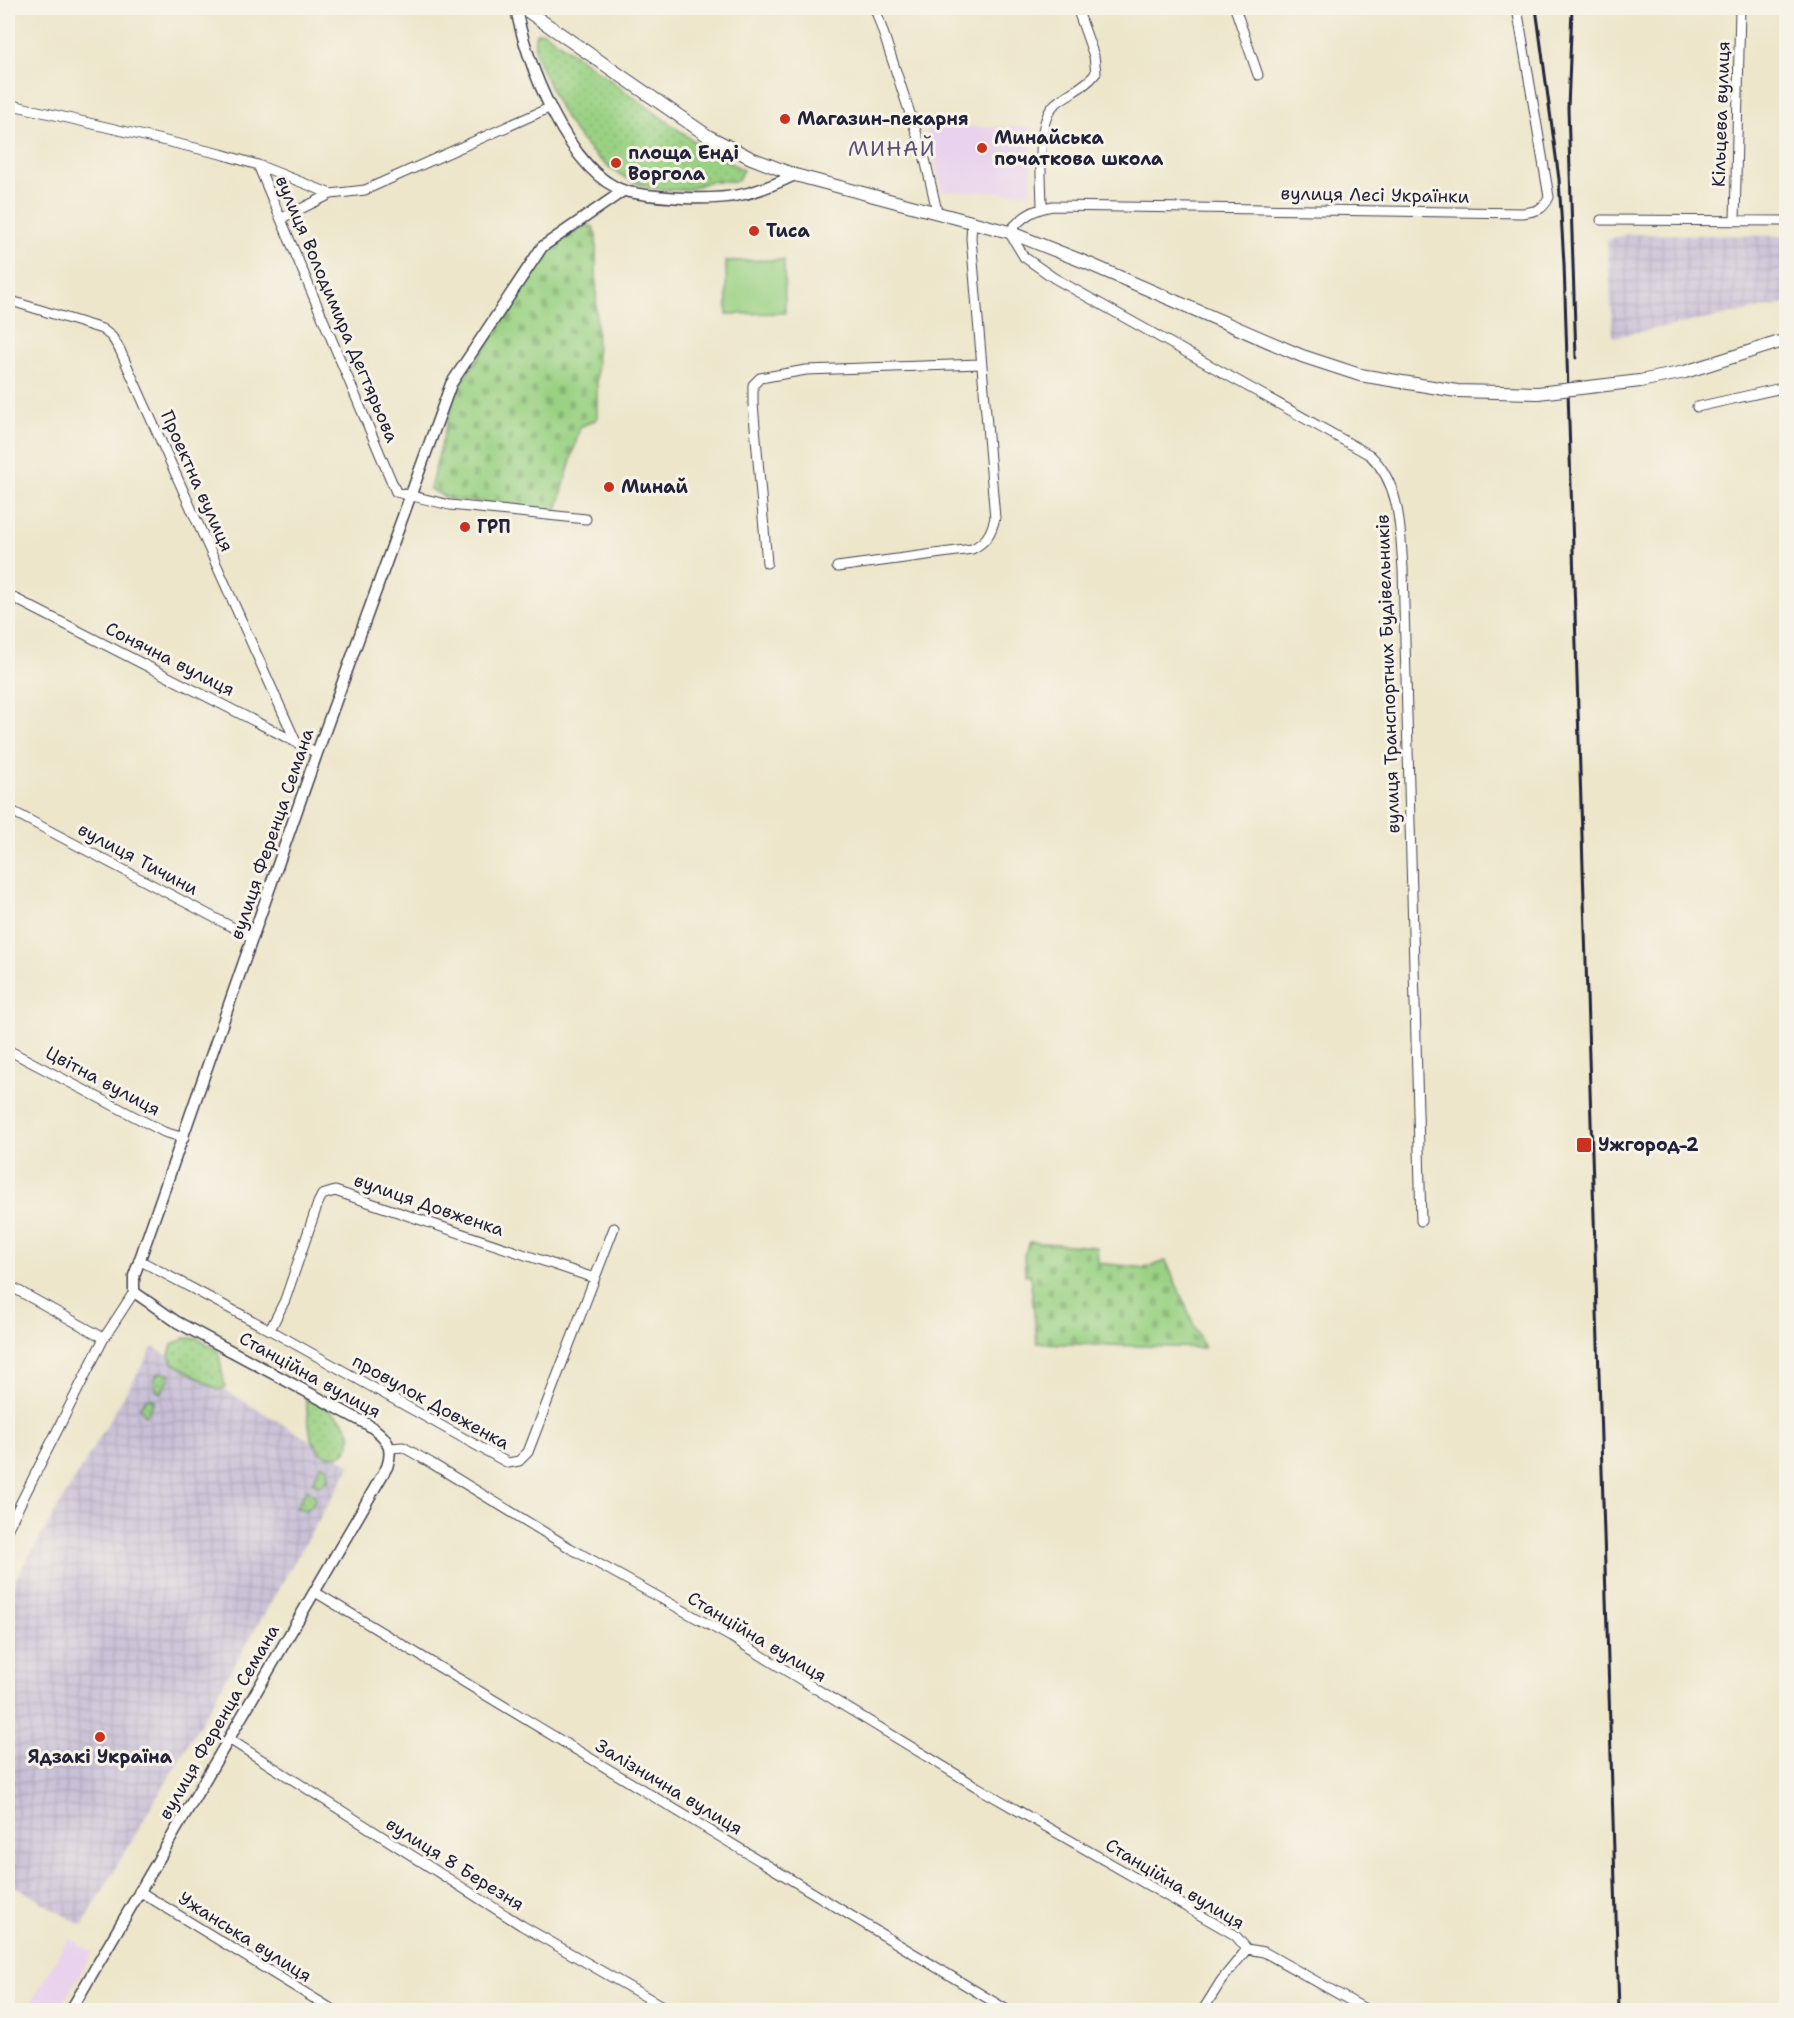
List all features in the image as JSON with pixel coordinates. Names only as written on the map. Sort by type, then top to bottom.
[{"type":"main road","points":[[523,8],[708,136],[751,158],[795,175],[1009,232],[1087,263],[1302,356],[1360,375],[1457,391],[1538,393],[1640,381],[1685,372],[1786,340]]},
{"type":"street","points":[[516,8],[524,48],[549,108],[578,153],[596,172],[623,190],[663,197],[715,199],[761,191],[795,175]]},
{"type":"street","points":[[875,8],[925,159],[937,211]]},
{"type":"street","points":[[1009,232],[1022,218],[1042,208],[1045,117],[1063,97],[1088,82],[1096,73],[1094,56],[1077,8]]},
{"type":"street","points":[[1235,8],[1258,75]]},
{"type":"street","name":"вулиця Лесі Українки","points":[[1042,208],[1523,213],[1537,211],[1544,207],[1549,197],[1517,8]]},
{"type":"street","name":"Кільцева вулиця","points":[[1734,221],[1740,8]]},
{"type":"street","name":"вулиця Володимира Дегтярьова","points":[[8,105],[221,154],[258,165],[396,492],[409,496]]},
{"type":"street","points":[[282,218],[331,194],[365,190],[549,108]]},
{"type":"street","points":[[258,165],[331,194]]},
{"type":"street","name":"вулиця Ференца Семана","points":[[8,1528],[104,1338],[134,1292],[132,1282],[138,1260],[184,1138],[317,753],[409,496],[458,370],[533,257],[549,240],[623,190]]},
{"type":"street","points":[[1601,220],[1786,221]]},
{"type":"street","points":[[837,567],[972,549],[984,543],[995,518],[971,238],[972,221]]},
{"type":"street","name":"вулиця Транспортних Будівельників","points":[[1009,232],[1024,257],[1054,278],[1370,455],[1383,467],[1391,484],[1398,509],[1403,569],[1421,1221]]},
{"type":"street","name":"Проектна вулиця","points":[[8,300],[102,329],[112,337],[120,350],[296,742]]},
{"type":"street","points":[[767,563],[753,404],[753,385],[760,378],[806,370],[981,364]]},
{"type":"street","points":[[1697,407],[1786,387]]},
{"type":"street","points":[[409,496],[450,505],[586,519]]},
{"type":"street","name":"Сонячна вулиця","points":[[8,595],[317,753]]},
{"type":"street","name":"вулиця Тичини","points":[[8,809],[253,938]]},
{"type":"street","name":"Цвітна вулиця","points":[[8,1050],[164,1132],[184,1138]]},
{"type":"street","name":"вулиця Довженка","points":[[270,1330],[285,1300],[318,1203],[322,1195],[335,1191],[594,1278]]},
{"type":"street","name":"провулок Довженка","points":[[138,1260],[270,1330],[508,1464],[519,1461],[528,1452],[614,1228]]},
{"type":"street","points":[[8,1285],[104,1338]]},
{"type":"street","name":"Станційна вулиця","points":[[134,1292],[177,1322],[367,1424],[386,1438],[390,1448],[403,1448],[615,1574],[731,1637],[977,1787],[1235,1935],[1247,1949],[1264,1952],[1367,2010]]},
{"type":"street","name":"вулиця Ференца Семана","points":[[70,2010],[387,1467],[390,1448]]},
{"type":"street","name":"Залізнична вулиця","points":[[315,1592],[1007,2010]]},
{"type":"street","name":"вулиця 8 Березня","points":[[229,1739],[521,1925],[669,2010]]},
{"type":"street","name":"Ужанська вулиця","points":[[139,1891],[333,2010]]},
{"type":"street","points":[[1203,2010],[1221,1981],[1247,1949]]},
{"type":"shaded area","name":"Минайська початкова школа","points":[[927,127],[1032,127],[1031,193],[942,191]]},
{"type":"shaded area","points":[[1628,234],[1786,236],[1786,304],[1613,337],[1607,240]]},
{"type":"shaded area","name":"Ядзакі Україна","points":[[153,1347],[351,1465],[82,1926],[8,1882],[8,1592]]},
{"type":"shaded area","points":[[68,1938],[93,1952],[58,2010],[27,2010]]},
{"type":"green space","points":[[544,32],[702,147],[743,170],[737,181],[712,181],[687,189],[654,188],[615,171],[599,159],[571,126],[542,69],[536,54],[535,40],[536,33]]},
{"type":"green space","points":[[585,225],[593,227],[596,235],[597,419],[580,427],[557,510],[449,499],[430,489],[454,395],[547,252]]},
{"type":"green space","points":[[784,260],[785,313],[727,314],[726,261]]},
{"type":"green space","points":[[1030,1242],[1097,1247],[1098,1263],[1146,1268],[1166,1261],[1204,1348],[1037,1343],[1030,1274],[1025,1275],[1024,1255]]},
{"type":"green space","points":[[185,1338],[198,1338],[218,1350],[225,1387],[218,1390],[172,1362],[169,1355],[172,1345]]},
{"type":"green space","points":[[162,1372],[171,1375],[161,1393],[156,1390],[154,1381],[157,1374]]},
{"type":"green space","points":[[305,1396],[333,1413],[347,1427],[350,1436],[349,1445],[342,1455],[327,1456],[319,1451],[311,1438]]},
{"type":"green space","points":[[147,1398],[155,1400],[146,1416],[140,1407]]},
{"type":"green space","points":[[322,1464],[328,1468],[329,1478],[325,1483],[318,1485],[312,1482]]},
{"type":"green space","points":[[307,1489],[314,1494],[315,1501],[307,1510],[296,1508]]},
{"type":"railway","points":[[1536,8],[1559,179],[1564,264],[1619,2010]]},
{"type":"railway","points":[[1572,8],[1568,108],[1576,358]]},
{"type":"place","name":"Магазин-пекарня","points":[[785,119]]},
{"type":"place","name":"Минайська початкова школа","points":[[982,148]]},
{"type":"place","name":"площа Енді Воргола","points":[[616,163]]},
{"type":"place","name":"Тиса","points":[[754,231]]},
{"type":"place","name":"Минай","points":[[609,487]]},
{"type":"place","name":"ГРП","points":[[465,527]]},
{"type":"place","name":"Ужгород-2","points":[[1584,1145]]},
{"type":"place","name":"Ядзакі Україна","points":[[100,1737]]},
{"type":"district","name":"МИНАЙ","points":[[892,149]]}]
